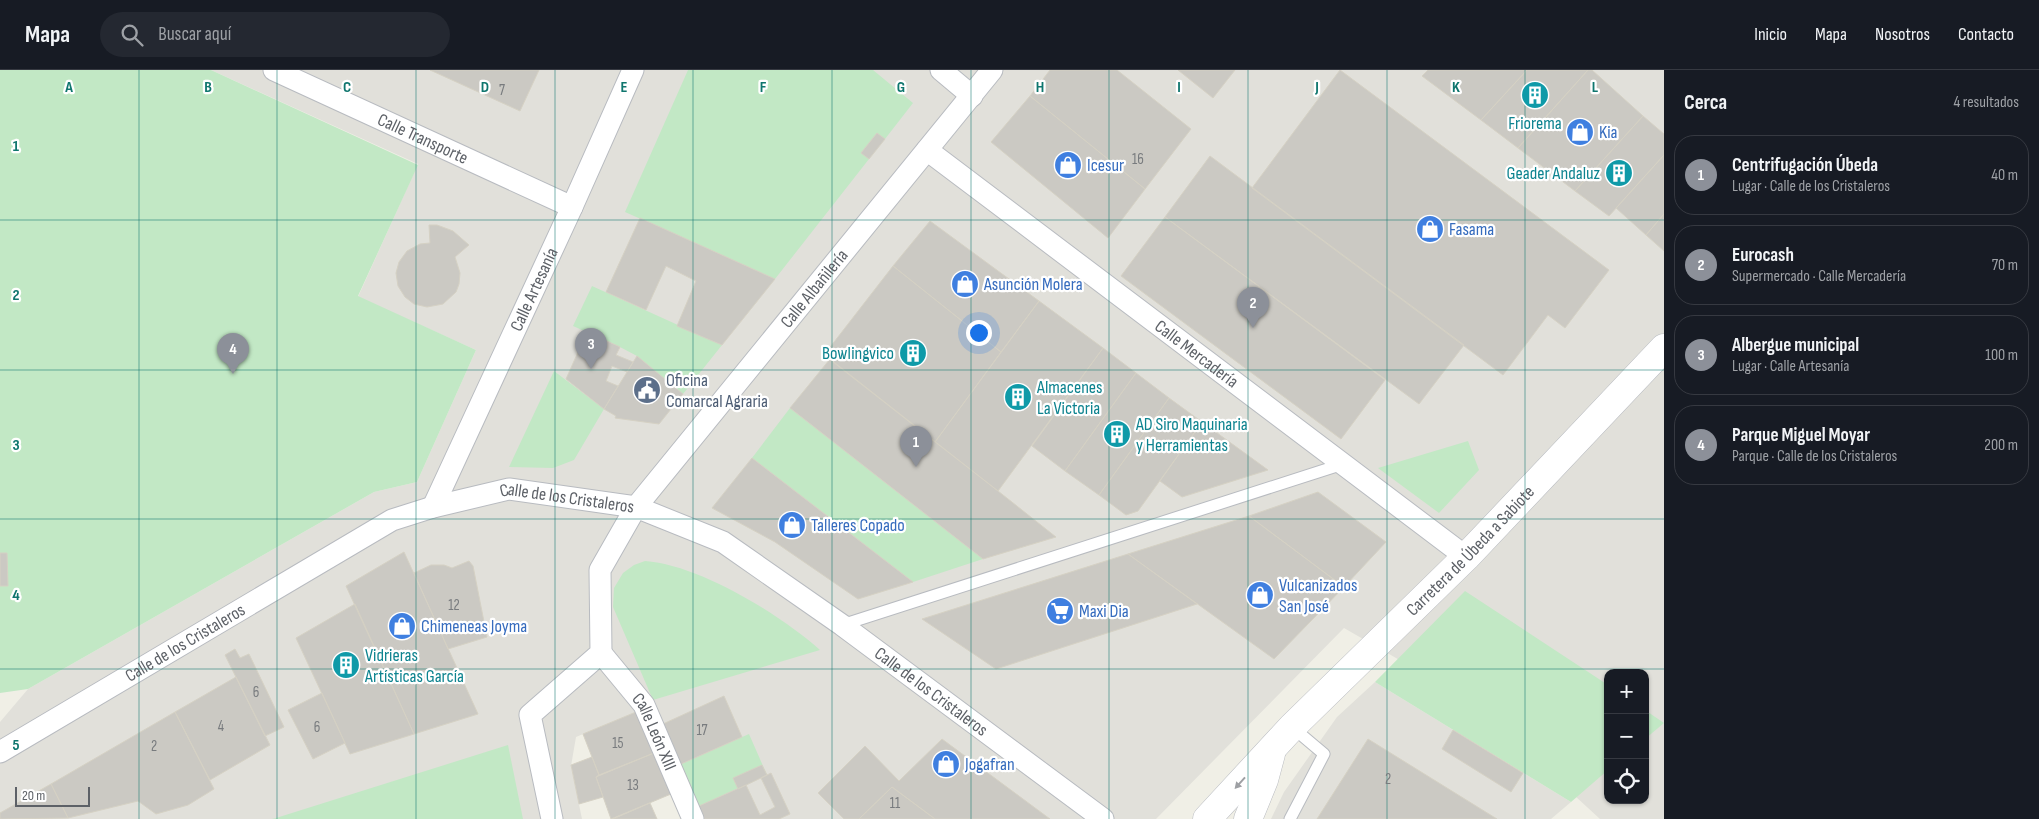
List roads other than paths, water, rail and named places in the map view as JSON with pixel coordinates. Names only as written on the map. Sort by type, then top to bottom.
[{"type":"street","name":"Calle Transporte","points":[[274,70],[572,207]]},
{"type":"street","name":"Calle Artesanía","points":[[433,507],[572,207],[633,70]]},
{"type":"street","points":[[941,70],[972,96]]},
{"type":"street","name":"Calle Albañilería","points":[[601,653],[600,570],[636,507],[992,70]]},
{"type":"street","name":"Calle Mercadería","points":[[928,150],[1466,557]]},
{"type":"street","name":"Carretera de Úbeda a Sabiote","points":[[1207,819],[1292,727],[1466,557],[1664,348]]},
{"type":"street","name":"Calle de los Cristaleros","points":[[0,752],[392,520],[433,507],[509,489],[636,507],[722,542],[842,625],[1103,819]]},
{"type":"street","points":[[552,819],[530,714],[601,653]]},
{"type":"street","name":"Calle León XIII","points":[[601,653],[644,705],[694,819]]},
{"type":"street","name":"Carretera de Úbeda a Sabiote","points":[[1248,819],[1264,780],[1272,748]]},
{"type":"lane","points":[[842,625],[1343,464]]},
{"type":"lane","points":[[1290,819],[1324,754],[1292,727]]},
{"type":"place","name":"Friorema","points":[[1535,95]]},
{"type":"place","name":"Kia","points":[[1580,132]]},
{"type":"place","name":"Icesur","points":[[1068,165]]},
{"type":"place","name":"Geader Andaluz","points":[[1619,173]]},
{"type":"place","name":"Fasama","points":[[1430,229]]},
{"type":"place","name":"Asunción Molera","points":[[965,284]]},
{"type":"place","name":"Eurocash","points":[[1253,328]]},
{"type":"place","name":"Bowlingvico","points":[[913,353]]},
{"type":"place","name":"Albergue municipal","points":[[591,369]]},
{"type":"place","name":"Parque Miguel Moyar","points":[[233,374]]},
{"type":"place","name":"Oficina Comarcal Agraria","points":[[647,390]]},
{"type":"place","name":"Almacenes La Victoria","points":[[1018,397]]},
{"type":"place","name":"AD Siro Maquinaria y Herramientas","points":[[1117,434]]},
{"type":"place","name":"Centrifugación Úbeda","points":[[916,467]]},
{"type":"place","name":"Talleres Copado","points":[[792,525]]},
{"type":"place","name":"Vulcanizados San José","points":[[1260,595]]},
{"type":"place","name":"Maxi Dia","points":[[1060,611]]},
{"type":"place","name":"Chimeneas Joyma","points":[[402,626]]},
{"type":"place","name":"Vidrieras Artísticas García","points":[[346,665]]},
{"type":"place","name":"Jogafran","points":[[946,764]]}]
